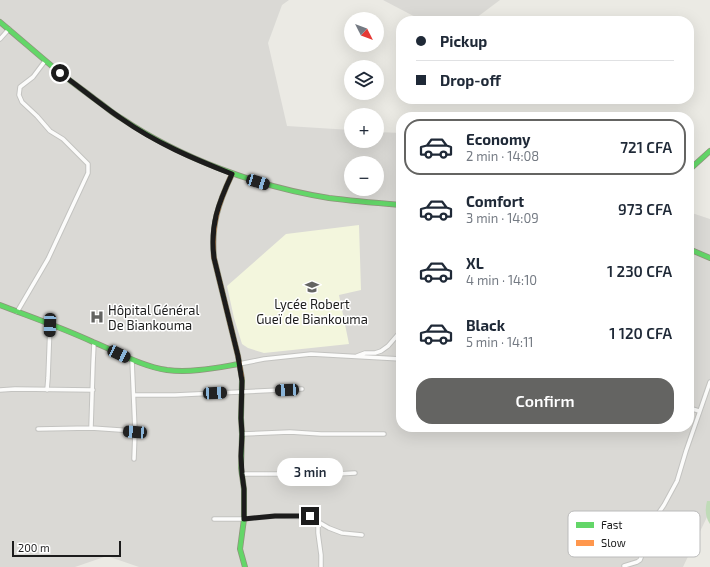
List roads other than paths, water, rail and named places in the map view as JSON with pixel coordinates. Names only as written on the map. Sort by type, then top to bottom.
[{"type":"street","points":[[0,22],[45,61],[122,120],[159,142],[195,159],[232,174],[270,186],[329,199],[396,205]]},
{"type":"street","points":[[0,39],[9,29]]},
{"type":"street","points":[[17,312],[48,259],[88,173],[88,164],[63,139],[50,131],[22,102],[19,95],[20,88],[33,77],[45,61]]},
{"type":"street","points":[[694,166],[710,152]]},
{"type":"street","points":[[232,174],[218,207],[213,243],[214,258],[239,364],[242,391],[241,456],[244,489],[244,519],[240,550],[245,567]]},
{"type":"street","points":[[694,251],[710,258]]},
{"type":"street","points":[[0,305],[94,342],[132,360],[156,368],[179,371],[200,370],[304,354],[396,359]]},
{"type":"street","points":[[47,390],[50,325]]},
{"type":"street","points":[[356,356],[381,351],[396,337]]},
{"type":"street","points":[[92,428],[94,342]]},
{"type":"street","points":[[132,360],[135,432],[134,459]]},
{"type":"street","points":[[694,426],[710,382]]},
{"type":"street","points":[[134,394],[175,395],[302,389]]},
{"type":"street","points":[[0,390],[93,390]]},
{"type":"street","points":[[694,410],[699,411]]},
{"type":"street","points":[[38,429],[92,428],[135,432]]},
{"type":"street","points":[[242,434],[290,432],[321,434],[384,434]]},
{"type":"street","points":[[660,511],[677,481],[692,432]]},
{"type":"street","points":[[242,474],[317,475],[355,473]]},
{"type":"street","points":[[214,519],[310,516],[329,528],[342,533],[362,535]]},
{"type":"street","points":[[318,521],[321,567]]},
{"type":"street","points":[[624,566],[637,562],[641,557]]},
{"type":"place","name":"Lycée Robert Gueï de Biankouma","points":[[312,287]]},
{"type":"place","name":"Hôpital Général De Biankouma","points":[[97,317]]}]
